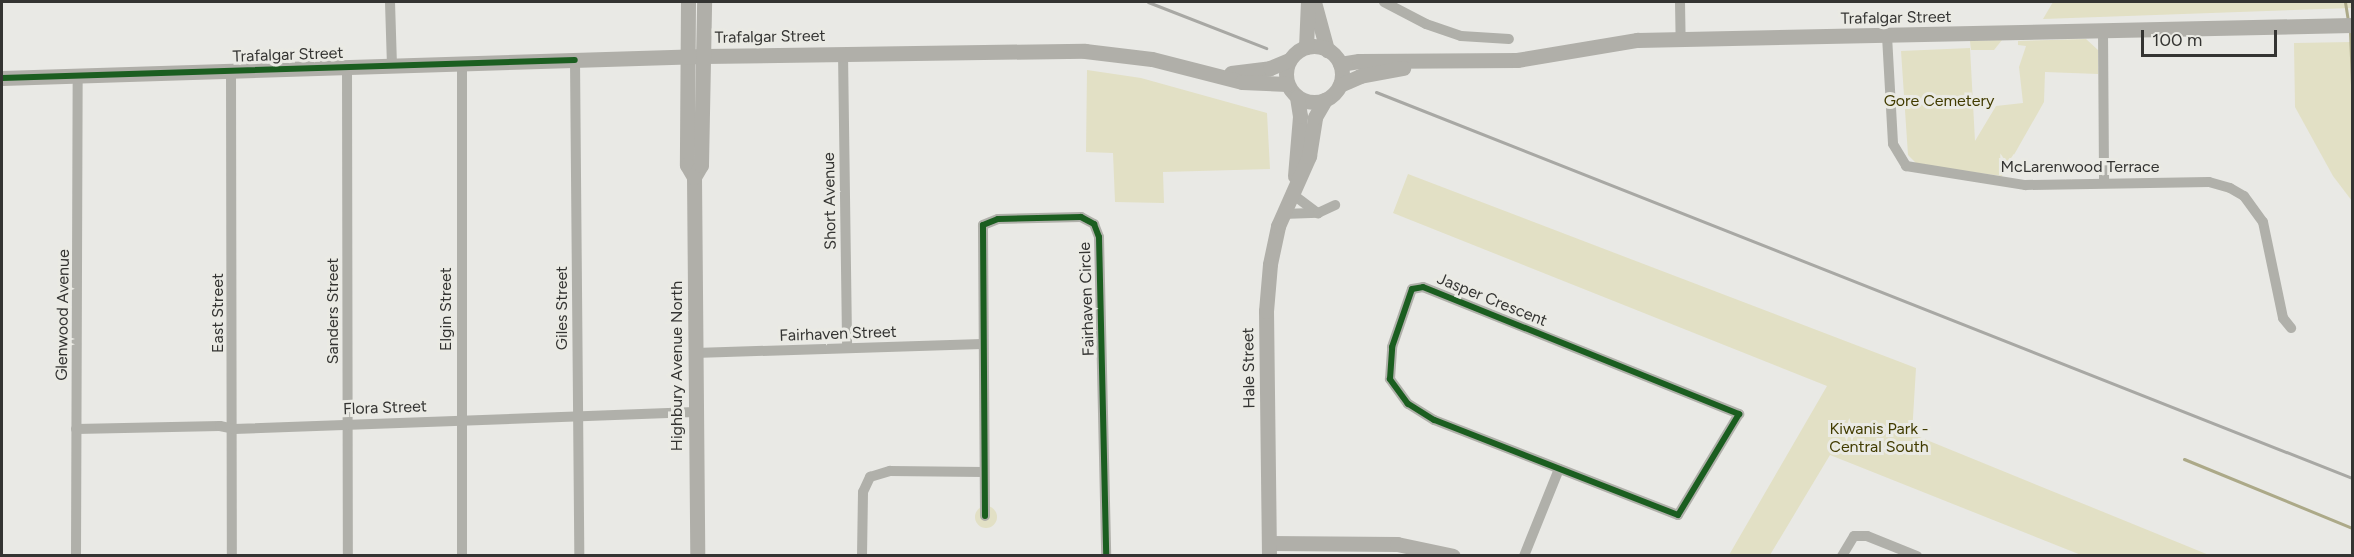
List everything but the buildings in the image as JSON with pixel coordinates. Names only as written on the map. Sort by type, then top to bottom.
[{"type":"main road","name":"Highbury Avenue North","points":[[688,2],[687,165],[694,177],[697,555]]},
{"type":"main road","name":"Highbury Avenue North","points":[[694,177],[701,165],[704,2]]},
{"type":"main road","points":[[1306,47],[1308,2]]},
{"type":"main road","points":[[1314,2],[1327,50],[1340,64],[1340,85],[1325,100],[1310,102],[1297,97],[1287,84],[1289,60],[1306,47],[1327,50]]},
{"type":"main road","name":"Trafalgar Street","points":[[1340,64],[1359,61],[1517,60],[1637,40],[1681,41],[2346,26]]},
{"type":"main road","name":"Trafalgar Street","points":[[2,78],[704,56],[1085,51],[1152,60],[1242,82],[1287,84]]},
{"type":"main road","name":"Trafalgar Street","points":[[1214,75],[1270,68],[1289,60]]},
{"type":"main road","name":"Trafalgar Street","points":[[1340,85],[1360,76],[1443,60]]},
{"type":"main road","name":"Hale Street","points":[[1293,189],[1300,116],[1297,97]]},
{"type":"main road","name":"Hale Street","points":[[1269,549],[1266,311],[1270,264],[1283,214],[1309,156],[1315,117],[1325,100]]},
{"type":"main road","points":[[1269,549],[1396,550],[1453,555]]},
{"type":"street","points":[[390,2],[392,66]]},
{"type":"street","points":[[1384,2],[1426,24],[1461,36],[1509,39]]},
{"type":"street","points":[[1680,2],[1681,41]]},
{"type":"street","points":[[2103,31],[2104,183]]},
{"type":"street","name":"McLarenwood Terrace","points":[[1887,36],[1893,144],[1895,154],[1906,166],[2025,185],[2209,182],[2244,196],[2263,222],[2283,318],[2291,328]]},
{"type":"street","name":"Short Avenue","points":[[843,53],[847,348]]},
{"type":"street","name":"Giles Street","points":[[575,60],[579,555]]},
{"type":"street","name":"Elgin Street","points":[[462,63],[462,555]]},
{"type":"street","name":"Sanders Street","points":[[347,67],[348,555]]},
{"type":"street","name":"East Street","points":[[231,71],[234,429],[232,555]]},
{"type":"street","name":"Glenwood Avenue","points":[[76,555],[78,75]]},
{"type":"street","points":[[1293,189],[1318,213]]},
{"type":"street","points":[[1283,214],[1318,213],[1335,205]]},
{"type":"street","name":"Fairhaven Circle","points":[[985,516],[982,472],[983,225],[998,219],[1081,218],[1094,224],[1100,249],[1106,555]]},
{"type":"street","name":"Jasper Crescent","points":[[1424,287],[1739,414],[1678,515],[1559,469],[1434,420],[1408,405],[1390,379],[1392,346],[1412,289],[1424,287]]},
{"type":"street","name":"Fairhaven Street","points":[[695,353],[982,344]]},
{"type":"street","name":"Flora Street","points":[[76,429],[220,426],[234,429],[695,412]]},
{"type":"street","points":[[1524,555],[1559,469]]},
{"type":"street","points":[[862,555],[863,492],[870,477],[890,471],[982,472]]},
{"type":"street","points":[[1842,555],[1854,536],[1867,536],[1917,555]]},
{"type":"green space","points":[[2053,2],[2352,2],[2352,8],[2043,19]]},
{"type":"green space","name":"Gore Cemetery","points":[[2086,39],[2098,50],[2098,74],[2045,72],[2044,102],[2002,176],[1918,165],[1908,155],[1901,51],[1970,48],[1975,141],[1996,106],[2023,103],[2019,67],[2026,46],[2018,45],[2018,41]]},
{"type":"green space","points":[[2002,40],[1994,50],[1971,50],[1970,41]]},
{"type":"green space","points":[[2352,42],[2352,201],[2333,176],[2295,107],[2294,43]]},
{"type":"green space","points":[[1087,70],[1141,78],[1267,113],[1270,169],[1163,172],[1164,203],[1115,202],[1113,153],[1086,152]]},
{"type":"green space","name":"Kiwanis Park - Central South","points":[[1408,174],[1916,368],[1912,434],[2209,555],[2081,555],[1830,455],[1770,555],[1729,555],[1827,386],[1393,213]]},
{"type":"green space","points":[[982,506],[990,506],[997,513],[997,521],[990,528],[982,528],[975,521],[975,513]]},
{"type":"waterway","points":[[2345,2],[2348,20]]},
{"type":"waterway","points":[[2350,30],[2352,85]]},
{"type":"waterway","points":[[2184,459],[2352,528]]},
{"type":"railway","points":[[1148,2],[1266,48]]},
{"type":"railway","points":[[1376,92],[2352,478]]},
{"type":"cycle path","points":[[2,78],[575,60]]},
{"type":"cycle path","points":[[985,516],[983,225],[998,219],[1081,217],[1094,224],[1099,237],[1106,556]]},
{"type":"cycle path","points":[[1423,287],[1739,414],[1678,515],[1434,420],[1408,404],[1390,379],[1392,347],[1412,289],[1423,287]]}]
